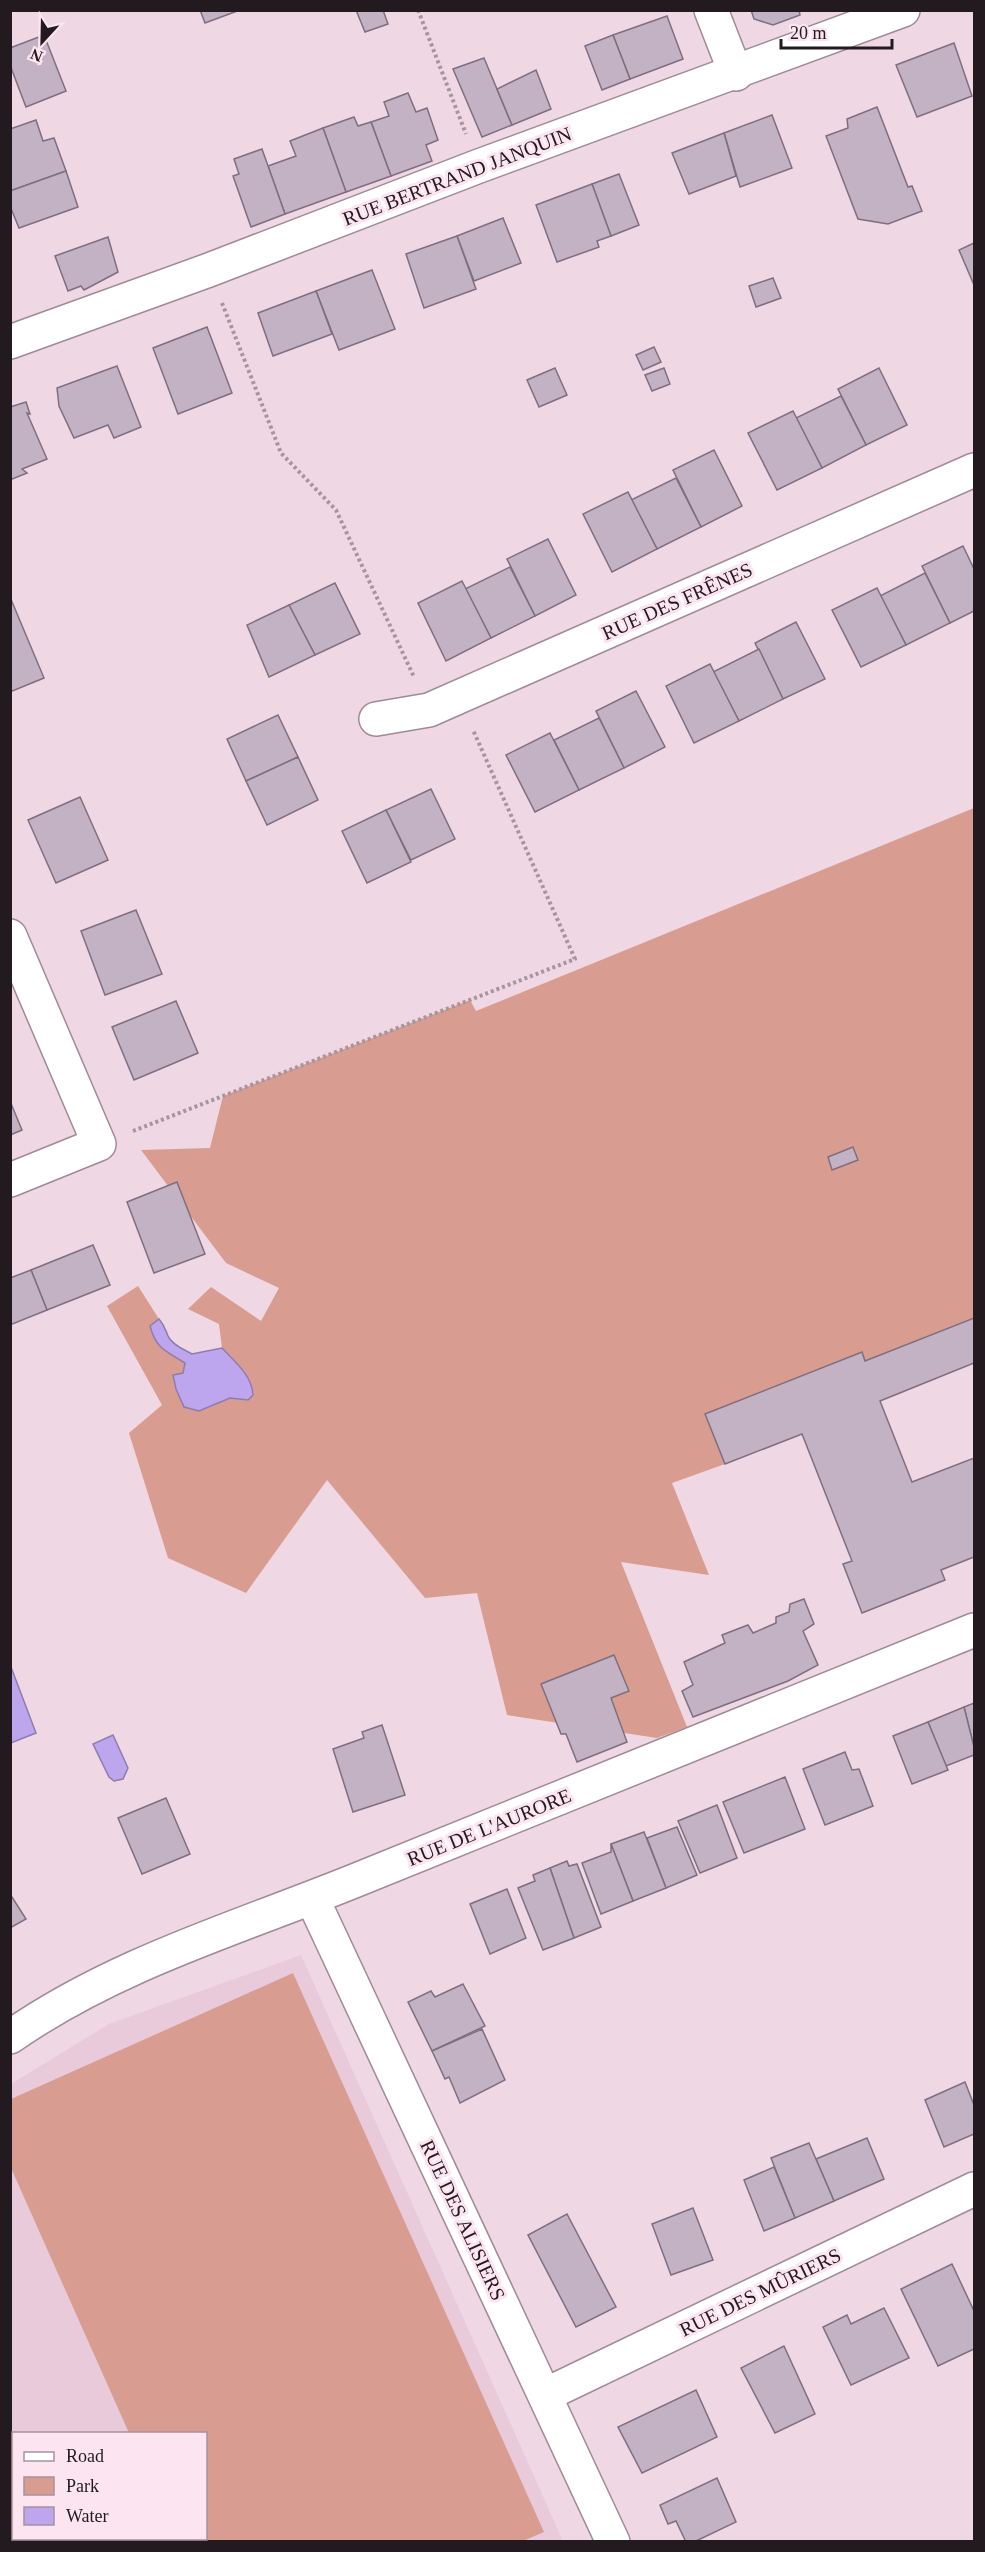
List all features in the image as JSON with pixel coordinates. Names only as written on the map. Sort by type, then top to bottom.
[{"type":"street","points":[[711,10],[736,74]]},
{"type":"street","name":"RUE BERTRAND JANQUIN","points":[[10,342],[209,270],[479,166],[736,74],[903,10]]},
{"type":"street","name":"RUE DES FRÊNES","points":[[376,718],[429,710],[975,470]]},
{"type":"street","points":[[10,936],[99,1144],[10,1180]]},
{"type":"street","name":"RUE DE L'AURORE","points":[[10,2037],[46,2013],[126,1970],[312,1898],[975,1630]]},
{"type":"street","name":"RUE DES ALISIERS","points":[[312,1898],[613,2541]]},
{"type":"street","name":"RUE DES MÛRIERS","points":[[545,2395],[975,2189]]},
{"type":"path","points":[[418,10],[479,166]]},
{"type":"path","points":[[209,270],[281,453],[336,510],[429,710]]},
{"type":"path","points":[[99,1144],[574,959],[459,697]]},
{"type":"shaded area","points":[[301,1955],[563,2541],[11,2542],[11,2084],[109,2024]]},
{"type":"green space","points":[[974,808],[974,1318],[865,1361],[705,1414],[725,1464],[672,1483],[709,1575],[621,1562],[687,1727],[657,1738],[507,1715],[477,1593],[425,1598],[327,1480],[246,1593],[168,1558],[129,1433],[162,1405],[107,1306],[138,1286],[159,1319],[150,1327],[175,1357],[185,1363],[183,1373],[199,1411],[230,1398],[248,1400],[245,1372],[222,1348],[219,1324],[188,1309],[211,1287],[261,1321],[279,1288],[226,1263],[141,1150],[210,1148],[223,1096],[470,1000],[476,1011]]},
{"type":"green space","points":[[293,1973],[544,2532],[523,2541],[177,2541],[207,2540],[207,2432],[129,2432],[11,2168],[11,2099]]},
{"type":"water","points":[[159,1319],[172,1342],[192,1354],[222,1348],[250,1381],[253,1395],[248,1400],[230,1398],[199,1411],[184,1407],[173,1375],[183,1373],[185,1363],[163,1349],[155,1340],[150,1326]]},
{"type":"water","points":[[10,1668],[36,1733],[11,1743]]},
{"type":"water","points":[[113,1735],[128,1768],[123,1779],[114,1781],[109,1777],[93,1744]]},
{"type":"building","points":[[200,10],[240,10],[205,23]]},
{"type":"building","points":[[356,10],[383,10],[388,24],[365,32]]},
{"type":"building","points":[[751,10],[799,10],[800,15],[773,25],[754,19]]},
{"type":"building","points":[[667,16],[683,59],[630,79],[613,35]]},
{"type":"building","points":[[44,35],[66,91],[26,107],[10,65],[10,48]]},
{"type":"building","points":[[613,35],[630,79],[602,90],[585,46]]},
{"type":"building","points":[[954,43],[972,96],[917,117],[896,65]]},
{"type":"building","points":[[484,58],[512,125],[482,137],[453,69]]},
{"type":"building","points":[[536,70],[551,109],[512,125],[497,89]]},
{"type":"building","points":[[408,93],[416,112],[427,108],[438,140],[426,145],[432,161],[391,176],[371,122],[389,116],[384,102]]},
{"type":"building","points":[[877,107],[908,187],[912,186],[922,211],[888,224],[858,219],[826,136],[848,128],[847,119]]},
{"type":"building","points":[[772,115],[792,168],[740,187],[724,133]]},
{"type":"building","points":[[354,117],[358,126],[371,122],[391,176],[346,192],[323,128]]},
{"type":"building","points":[[36,120],[43,141],[54,138],[66,171],[10,191],[10,129]]},
{"type":"building","points":[[323,128],[346,192],[285,214],[268,166],[296,156],[290,141]]},
{"type":"building","points":[[724,133],[736,176],[689,194],[672,153]]},
{"type":"building","points":[[262,149],[285,214],[251,227],[233,176],[239,174],[234,159]]},
{"type":"building","points":[[66,171],[78,207],[19,228],[10,206],[10,191]]},
{"type":"building","points":[[619,174],[639,225],[611,236],[592,184]]},
{"type":"building","points":[[592,184],[611,236],[597,241],[599,247],[557,262],[536,205]]},
{"type":"building","points":[[503,218],[521,263],[474,281],[457,236]]},
{"type":"building","points":[[457,236],[476,289],[424,308],[406,254]]},
{"type":"building","points":[[108,237],[118,272],[84,290],[81,286],[68,291],[55,256]]},
{"type":"building","points":[[974,243],[974,285],[959,250]]},
{"type":"building","points":[[372,270],[395,329],[339,350],[316,291]]},
{"type":"building","points":[[773,278],[781,298],[756,307],[749,286]]},
{"type":"building","points":[[316,291],[332,334],[273,356],[258,313]]},
{"type":"building","points":[[207,327],[232,393],[178,414],[153,348]]},
{"type":"building","points":[[654,347],[661,362],[643,370],[636,355]]},
{"type":"building","points":[[117,366],[141,427],[114,438],[108,425],[74,438],[59,406],[57,388]]},
{"type":"building","points":[[555,368],[567,395],[539,407],[527,380]]},
{"type":"building","points":[[664,368],[670,384],[652,391],[645,375]]},
{"type":"building","points":[[879,368],[907,425],[866,445],[838,389]]},
{"type":"building","points":[[841,396],[866,445],[822,468],[796,418]]},
{"type":"building","points":[[26,402],[30,414],[27,413],[47,459],[22,469],[27,473],[10,480],[10,407]]},
{"type":"building","points":[[793,411],[822,468],[777,490],[748,433]]},
{"type":"building","points":[[714,450],[742,506],[701,527],[673,470]]},
{"type":"building","points":[[676,478],[701,527],[657,549],[631,500]]},
{"type":"building","points":[[628,492],[657,549],[612,572],[583,514]]},
{"type":"building","points":[[548,539],[576,595],[535,616],[507,559]]},
{"type":"building","points":[[963,546],[974,569],[974,611],[950,623],[922,566]]},
{"type":"building","points":[[510,567],[535,616],[491,638],[465,589]]},
{"type":"building","points":[[925,573],[950,623],[906,645],[880,596]]},
{"type":"building","points":[[462,581],[491,638],[446,661],[418,603]]},
{"type":"building","points":[[335,583],[360,634],[315,655],[289,605]]},
{"type":"building","points":[[877,588],[906,645],[861,667],[832,610]]},
{"type":"building","points":[[10,597],[44,678],[10,692]]},
{"type":"building","points":[[289,605],[315,655],[269,677],[247,625]]},
{"type":"building","points":[[796,622],[825,679],[783,699],[755,643]]},
{"type":"building","points":[[759,649],[783,699],[739,721],[713,672]]},
{"type":"building","points":[[710,664],[739,721],[694,743],[666,686]]},
{"type":"building","points":[[636,691],[665,747],[624,768],[596,711]]},
{"type":"building","points":[[278,715],[298,757],[246,781],[227,739]]},
{"type":"building","points":[[599,718],[624,768],[579,790],[554,740]]},
{"type":"building","points":[[550,733],[579,790],[535,812],[506,755]]},
{"type":"building","points":[[298,757],[318,800],[267,825],[246,781]]},
{"type":"building","points":[[431,789],[455,839],[411,860],[386,810]]},
{"type":"building","points":[[80,797],[108,860],[56,883],[28,820]]},
{"type":"building","points":[[386,810],[411,862],[367,883],[342,831]]},
{"type":"building","points":[[136,910],[162,974],[105,995],[81,931]]},
{"type":"building","points":[[176,1001],[198,1053],[134,1080],[112,1027]]},
{"type":"building","points":[[10,1101],[22,1130],[10,1135]]},
{"type":"building","points":[[853,1147],[858,1160],[832,1170],[828,1157]]},
{"type":"building","points":[[177,1182],[205,1254],[154,1273],[127,1202]]},
{"type":"building","points":[[93,1245],[110,1285],[47,1310],[31,1270]]},
{"type":"building","points":[[31,1270],[47,1310],[10,1325],[10,1278]]},
{"type":"building","points":[[974,1318],[974,1363],[880,1401],[912,1482],[974,1458],[974,1557],[941,1570],[945,1580],[862,1613],[843,1564],[852,1561],[802,1434],[725,1464],[705,1414],[862,1352],[865,1361]]},
{"type":"building","points":[[804,1599],[814,1624],[803,1631],[818,1665],[788,1681],[693,1717],[682,1691],[693,1685],[684,1662],[725,1643],[722,1635],[748,1625],[753,1633],[776,1623],[776,1617],[789,1612],[790,1604]]},
{"type":"building","points":[[614,1655],[629,1691],[611,1698],[627,1742],[577,1762],[566,1734],[561,1734],[541,1684]]},
{"type":"building","points":[[974,1703],[974,1747],[964,1707]]},
{"type":"building","points":[[964,1707],[974,1755],[946,1766],[928,1722]]},
{"type":"building","points":[[928,1722],[948,1770],[912,1784],[893,1736]]},
{"type":"building","points":[[382,1725],[405,1795],[353,1812],[333,1749],[364,1738],[362,1732]]},
{"type":"building","points":[[845,1752],[852,1770],[859,1769],[873,1806],[825,1825],[803,1769]]},
{"type":"building","points":[[785,1777],[805,1829],[744,1853],[723,1802]]},
{"type":"building","points":[[166,1798],[190,1854],[142,1874],[118,1818]]},
{"type":"building","points":[[717,1805],[737,1858],[700,1873],[678,1821]]},
{"type":"building","points":[[677,1827],[697,1875],[666,1888],[647,1838]]},
{"type":"building","points":[[644,1832],[666,1888],[633,1901],[611,1844]]},
{"type":"building","points":[[611,1844],[633,1901],[601,1914],[582,1863],[611,1852]]},
{"type":"building","points":[[567,1861],[569,1866],[577,1864],[601,1927],[574,1938],[550,1868]]},
{"type":"building","points":[[550,1868],[574,1938],[543,1950],[518,1888],[535,1881],[533,1875]]},
{"type":"building","points":[[507,1889],[526,1938],[490,1954],[470,1904]]},
{"type":"building","points":[[10,1894],[26,1919],[10,1928]]},
{"type":"building","points":[[463,1984],[485,2026],[432,2051],[408,2002],[431,1991],[435,1997]]},
{"type":"building","points":[[482,2029],[505,2080],[460,2103],[449,2077],[445,2079],[432,2051]]},
{"type":"building","points":[[965,2082],[974,2105],[974,2134],[944,2147],[925,2100]]},
{"type":"building","points":[[867,2138],[884,2179],[834,2201],[816,2159]]},
{"type":"building","points":[[809,2143],[834,2201],[795,2218],[771,2158]]},
{"type":"building","points":[[774,2167],[795,2218],[764,2231],[744,2180]]},
{"type":"building","points":[[693,2208],[713,2260],[671,2275],[652,2224]]},
{"type":"building","points":[[567,2214],[616,2307],[576,2327],[528,2235]]},
{"type":"building","points":[[952,2264],[974,2311],[974,2349],[938,2366],[901,2289]]},
{"type":"building","points":[[884,2308],[909,2358],[851,2385],[823,2327],[847,2315],[851,2324]]},
{"type":"building","points":[[784,2346],[815,2414],[775,2433],[741,2368]]},
{"type":"building","points":[[696,2390],[717,2437],[642,2473],[618,2427]]},
{"type":"building","points":[[717,2478],[736,2522],[694,2542],[686,2542],[676,2521],[668,2524],[660,2505]]}]
